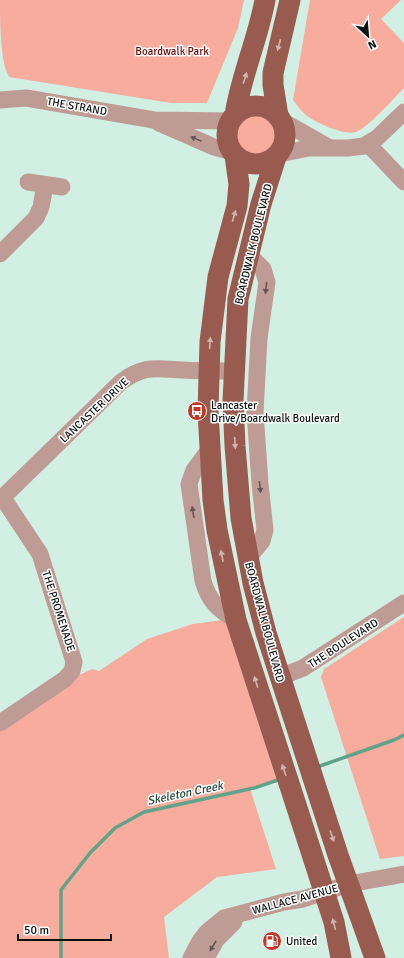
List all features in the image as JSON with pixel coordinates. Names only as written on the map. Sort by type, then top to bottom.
[{"type":"main road","points":[[265,0],[253,51],[227,137],[234,154],[239,193],[218,277],[210,342],[208,370],[209,450],[217,530],[236,620],[334,922],[341,958]]},
{"type":"main road","points":[[234,154],[243,161],[260,164],[268,162],[277,155],[285,138],[273,85],[273,73],[290,0]]},
{"type":"main road","points":[[233,118],[243,110],[261,106],[270,110],[280,118]]},
{"type":"main road","name":"BOARDWALK BOULEVARD","points":[[277,155],[261,204],[238,300],[234,371],[235,446],[241,518],[248,558],[266,633],[319,799],[375,958]]},
{"type":"street","name":"THE STRAND","points":[[2,95],[154,120],[233,118]]},
{"type":"street","points":[[277,155],[309,148],[355,147],[368,144],[377,138],[404,112]]},
{"type":"street","points":[[280,118],[328,147]]},
{"type":"street","name":"THE STRAND","points":[[154,120],[207,144],[234,154]]},
{"type":"street","points":[[368,144],[404,182]]},
{"type":"street","points":[[28,182],[62,187]]},
{"type":"street","points":[[0,254],[36,218],[45,185]]},
{"type":"street","points":[[248,558],[262,541],[265,530],[255,412],[259,338],[266,282],[263,269],[249,255]]},
{"type":"street","name":"LANCASTER DRIVE","points":[[1,499],[121,382],[134,373],[145,369],[158,367],[234,371]]},
{"type":"street","name":"THE PROMENADE","points":[[0,723],[65,679],[72,671],[74,662],[40,554],[1,499]]},
{"type":"street","name":"THE BOULEVARD","points":[[280,677],[303,668],[404,603]]},
{"type":"street","name":"WALLACE AVENUE","points":[[191,958],[207,932],[224,918],[284,902],[303,899],[349,884],[404,874]]},
{"type":"street","name":"WALLACE AVENUE","points":[[206,958],[216,940],[240,914]]},
{"type":"green space","name":"Boardwalk Park","points":[[0,0],[244,0],[238,28],[207,103],[171,103],[9,77],[2,51]]},
{"type":"green space","points":[[310,0],[401,0],[381,19],[404,43],[404,88],[374,119],[356,132],[351,133],[338,131],[317,122],[305,114],[293,100]]},
{"type":"green space","points":[[251,116],[259,116],[270,122],[276,133],[276,141],[270,152],[259,158],[251,158],[240,152],[234,141],[234,133],[240,122]]},
{"type":"green space","points":[[404,617],[404,856],[380,859],[321,677],[324,669]]},
{"type":"green space","points":[[230,619],[279,779],[250,789],[276,869],[217,877],[164,917],[169,958],[0,958],[0,729],[73,678],[92,669],[99,671],[147,639],[193,624]]},
{"type":"waterway","name":"Skeleton Creek","points":[[317,767],[394,740],[404,735]]},
{"type":"waterway","name":"Skeleton Creek","points":[[61,958],[61,890],[90,853],[115,828],[144,812],[254,788],[281,779]]},
{"type":"place","name":"Lancaster Drive/Boardwalk Boulevard","points":[[197,411]]},
{"type":"place","name":"United","points":[[272,941]]}]
